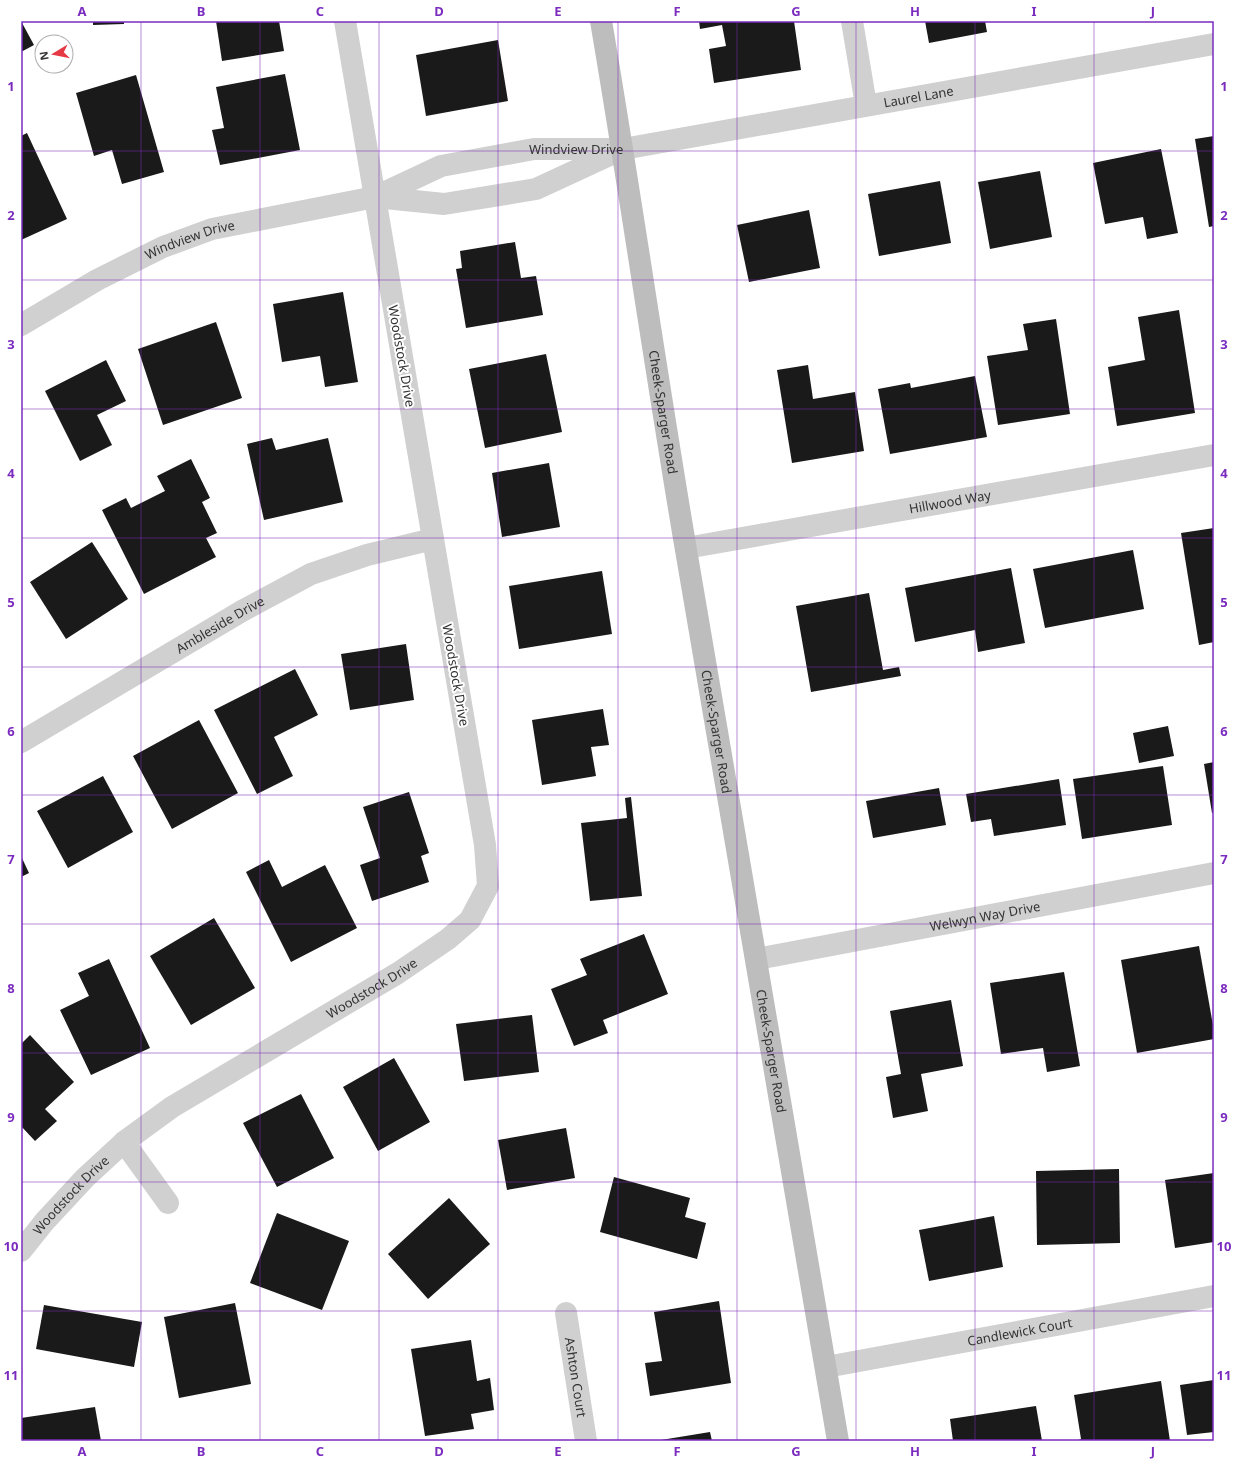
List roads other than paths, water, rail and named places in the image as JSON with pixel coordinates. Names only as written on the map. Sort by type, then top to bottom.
[{"type":"main road","name":"Cheek-Sparger Road","points":[[601,21],[623,149],[686,548],[838,1441]]},
{"type":"street","name":"Woodstock Drive","points":[[21,1251],[45,1221],[85,1178],[124,1142],[172,1107],[398,973],[448,939],[470,920],[488,886],[485,845],[345,21]]},
{"type":"street","points":[[852,21],[866,105]]},
{"type":"street","name":"Laurel Lane","points":[[623,149],[1214,44]]},
{"type":"street","name":"Windview Drive","points":[[21,325],[97,280],[163,248],[212,229],[375,197],[441,166],[534,149],[623,149]]},
{"type":"street","name":"Windview Drive","points":[[375,197],[444,204],[536,189],[623,149]]},
{"type":"street","name":"Hillwood Way","points":[[686,548],[1214,455]]},
{"type":"street","name":"Ambleside Drive","points":[[21,742],[242,611],[311,574],[367,555],[433,539]]},
{"type":"street","name":"Welwyn Way Drive","points":[[757,959],[1214,873]]},
{"type":"street","points":[[124,1142],[168,1203]]},
{"type":"street","name":"Candlewick Court","points":[[826,1367],[1214,1296]]},
{"type":"street","name":"Ashton Court","points":[[566,1313],[586,1441]]}]
